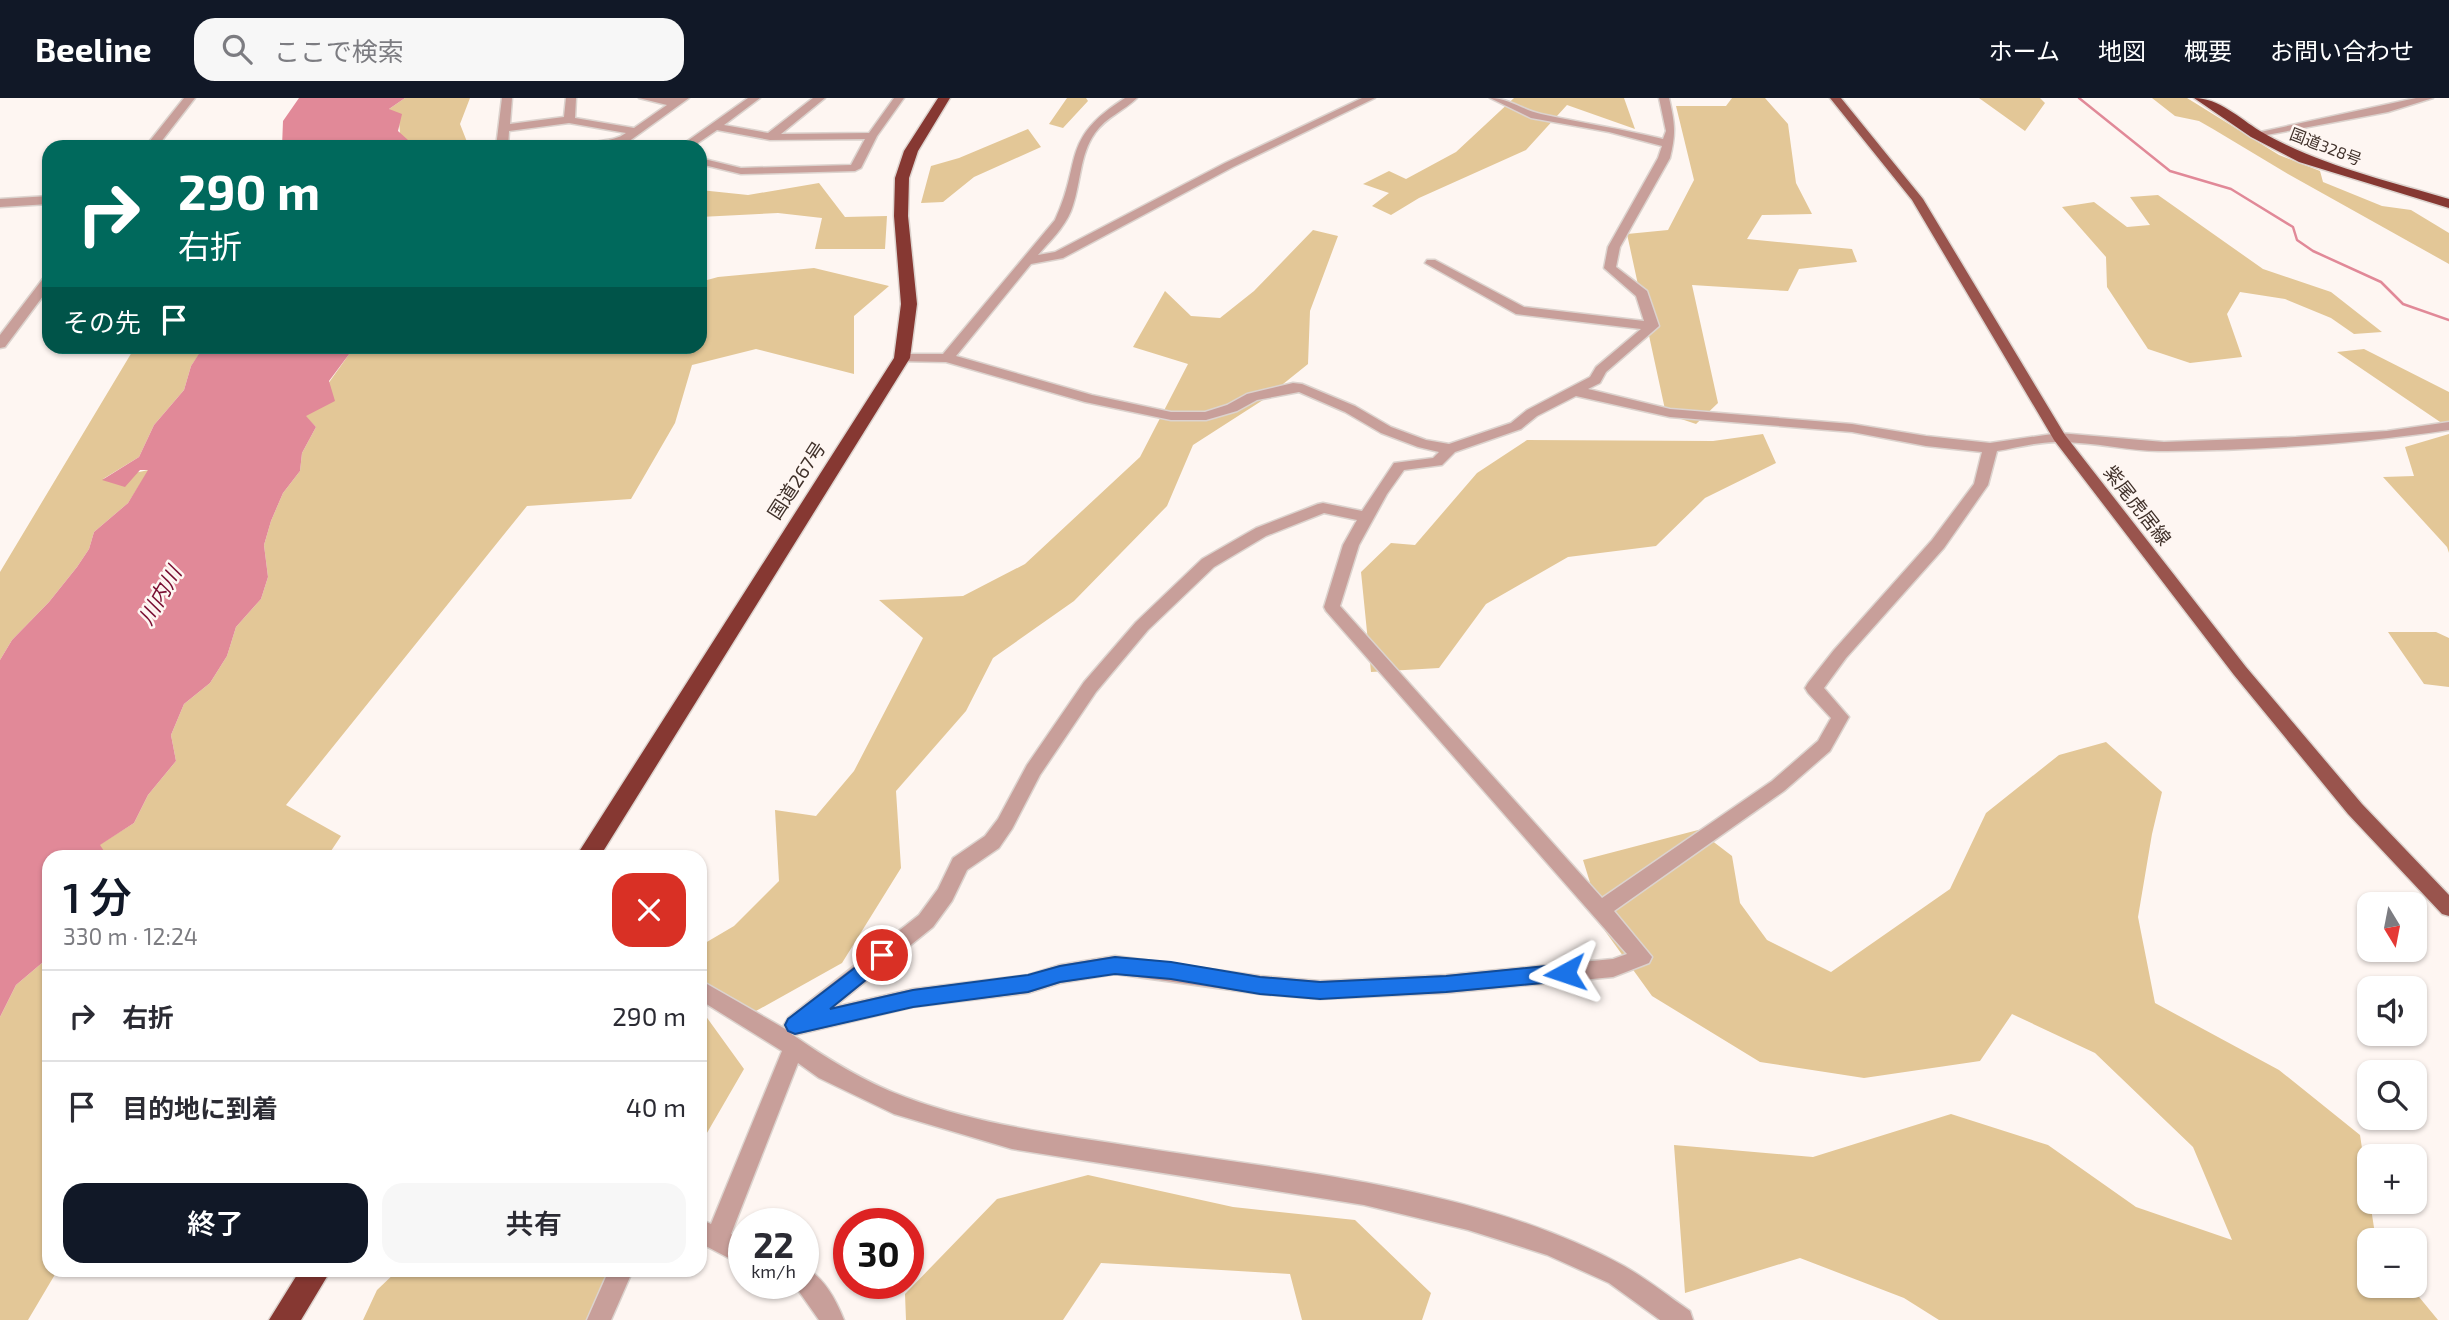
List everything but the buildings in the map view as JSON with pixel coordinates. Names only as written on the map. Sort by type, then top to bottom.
[{"type":"highway","name":"国道267号","points":[[591,850],[902,358],[909,304],[901,216],[902,178],[911,151],[944,98]]},
{"type":"highway","name":"国道328号","points":[[2200,98],[2256,134],[2325,166],[2449,204]]},
{"type":"highway","points":[[284,1320],[312,1277]]},
{"type":"main road","name":"紫尾虎居線","points":[[1835,98],[1917,199],[1995,334],[2059,437],[2249,682],[2356,809],[2449,908]]},
{"type":"street","points":[[157,140],[190,98]]},
{"type":"street","points":[[503,140],[507,98]]},
{"type":"street","points":[[569,120],[571,98]]},
{"type":"street","points":[[644,98],[680,100]]},
{"type":"street","points":[[695,140],[755,98]]},
{"type":"street","points":[[770,138],[820,98]]},
{"type":"street","points":[[707,163],[741,170],[855,168],[872,136],[899,98]]},
{"type":"street","points":[[947,358],[1055,228],[1070,205],[1080,157],[1095,125],[1132,98]]},
{"type":"street","points":[[1027,261],[1059,255],[1229,165],[1370,98]]},
{"type":"street","points":[[1495,98],[1535,116],[1609,129],[1669,144]]},
{"type":"street","points":[[1652,326],[1642,295],[1610,268],[1614,247],[1654,177],[1669,144],[1671,131],[1664,98]]},
{"type":"street","points":[[2256,134],[2400,107],[2428,98]]},
{"type":"street","points":[[623,140],[680,100]]},
{"type":"street","points":[[504,128],[569,120],[635,131]]},
{"type":"street","points":[[714,126],[770,138],[872,136]]},
{"type":"street","points":[[0,203],[42,200]]},
{"type":"street","points":[[1431,263],[1521,311],[1652,326]]},
{"type":"street","points":[[0,344],[42,288]]},
{"type":"street","points":[[789,1037],[913,998],[1028,984],[1060,974],[1115,965],[1260,985],[1320,990],[1446,984],[1613,968],[1642,957],[1332,607],[1351,545],[1399,466],[1437,462],[1450,449],[1507,430],[1557,398],[1595,380],[1601,370],[1652,326]]},
{"type":"street","points":[[902,358],[947,358],[1090,399],[1171,416],[1206,416],[1232,408],[1252,397],[1293,387],[1302,388],[1350,409],[1386,430],[1423,444],[1450,449]]},
{"type":"street","points":[[1574,391],[1610,396],[1641,408],[1670,413],[1852,428],[1926,441],[1990,448],[2059,437],[2164,447],[2387,435],[2449,426]]},
{"type":"street","points":[[1600,909],[1750,807],[1824,746],[1840,717],[1814,688],[1840,654],[1938,544],[1981,485],[1990,448]]},
{"type":"street","points":[[728,1246],[708,1235],[789,1037],[926,921],[945,895],[960,864],[992,842],[1005,824],[1034,770],[1090,687],[1142,626],[1208,562],[1261,531],[1323,508],[1366,517]]},
{"type":"street","points":[[707,993],[789,1037],[827,1071],[893,1104],[1012,1138],[1364,1194],[1468,1218],[1550,1244],[1616,1275],[1681,1320]]},
{"type":"street","points":[[599,1320],[618,1277]]},
{"type":"street","points":[[819,1297],[832,1320]]},
{"type":"shaded area","points":[[405,98],[470,98],[460,124],[466,140],[400,140],[399,121],[389,109]]},
{"type":"shaded area","points":[[1067,98],[1086,98],[1088,101],[1063,128],[1049,124]]},
{"type":"shaded area","points":[[1514,98],[1624,98],[1635,129],[1567,105],[1526,150],[1419,198],[1391,215],[1372,206],[1389,193],[1363,184],[1389,171],[1406,179],[1456,152]]},
{"type":"shaded area","points":[[1732,98],[1765,98],[1788,124],[1796,183],[1812,214],[1762,215],[1747,239],[1852,249],[1857,262],[1799,269],[1788,291],[1692,285],[1718,403],[1696,424],[1666,414],[1627,234],[1668,230],[1694,180],[1676,106],[1726,106]]},
{"type":"shaded area","points":[[1979,98],[2040,98],[2045,103],[2025,131]]},
{"type":"shaded area","points":[[2152,98],[2187,98],[2279,155],[2320,171],[2323,182],[2382,206],[2411,210],[2449,233],[2449,264],[2199,121],[2175,116]]},
{"type":"shaded area","points":[[1028,129],[1041,147],[974,177],[943,202],[921,203],[931,166],[959,158]]},
{"type":"shaded area","points":[[819,183],[845,217],[887,216],[885,249],[815,249],[822,218],[778,213],[707,217],[707,191],[748,195]]},
{"type":"shaded area","points":[[2158,195],[2263,269],[2331,292],[2382,332],[2354,334],[2331,318],[2285,299],[2240,292],[2227,314],[2242,357],[2190,363],[2148,349],[2107,287],[2106,257],[2062,207],[2094,202],[2127,227],[2150,225],[2130,197]]},
{"type":"shaded area","points":[[1313,230],[1338,236],[1310,311],[1308,364],[1263,400],[1193,445],[1167,506],[1074,601],[993,658],[966,711],[896,791],[901,868],[842,963],[747,1016],[707,991],[707,942],[734,926],[779,881],[775,810],[816,816],[854,771],[923,638],[879,600],[963,596],[1025,564],[1140,457],[1188,364],[1133,347],[1165,291],[1191,316],[1220,318],[1254,291]]},
{"type":"shaded area","points":[[814,268],[889,286],[854,316],[854,374],[756,349],[692,365],[675,423],[631,499],[527,506],[286,805],[341,836],[332,850],[103,850],[99,845],[134,823],[148,795],[176,761],[171,735],[184,704],[210,683],[227,656],[236,627],[261,599],[268,577],[264,545],[271,521],[283,493],[300,471],[302,453],[316,427],[305,416],[349,354],[707,354],[707,280]]},
{"type":"shaded area","points":[[2364,349],[2449,392],[2449,428],[2337,352]]},
{"type":"shaded area","points":[[131,354],[199,354],[191,366],[184,390],[154,425],[139,457],[103,479],[149,470],[128,503],[94,532],[89,549],[77,567],[49,602],[12,640],[0,660],[0,572]]},
{"type":"shaded area","points":[[1763,434],[1776,463],[1705,498],[1656,546],[1568,557],[1486,604],[1439,668],[1371,672],[1361,572],[1391,543],[1415,545],[1477,473],[1527,440],[1713,441]]},
{"type":"shaded area","points":[[2449,434],[2449,553],[2447,547],[2383,477],[2414,476],[2405,447]]},
{"type":"shaded area","points":[[2388,632],[2436,632],[2449,638],[2449,687],[2424,684]]},
{"type":"shaded area","points":[[2106,742],[2162,792],[2138,917],[2155,1003],[2279,1070],[2360,1135],[2361,1144],[2357,1144],[2357,1214],[2372,1214],[2374,1228],[2357,1228],[2357,1298],[2420,1298],[2438,1320],[1939,1320],[1904,1298],[1800,1258],[1685,1293],[1674,1145],[1813,1157],[1951,1114],[2048,1145],[2136,1207],[2232,1240],[2193,1147],[2095,1053],[2012,1014],[1980,1061],[1864,1078],[1760,1062],[1652,996],[1605,931],[1583,860],[1698,830],[1732,856],[1740,903],[1767,940],[1831,972],[1950,889],[1986,813],[2059,755]]},
{"type":"shaded area","points":[[42,963],[42,1277],[53,1277],[28,1320],[0,1320],[0,1017],[16,985]]},
{"type":"shaded area","points":[[707,1018],[744,1069],[707,1133]]},
{"type":"shaded area","points":[[1088,1175],[1233,1207],[1355,1220],[1431,1293],[1422,1320],[1302,1320],[1290,1274],[1101,1263],[1063,1320],[906,1320],[905,1299],[924,1299],[924,1274],[997,1199]]},
{"type":"shaded area","points":[[391,1277],[623,1277],[598,1320],[363,1320],[377,1290]]},
{"type":"water","points":[[299,98],[405,98],[389,109],[402,114],[398,131],[408,140],[282,140],[283,121]]},
{"type":"water","name":"川内川","points":[[199,354],[349,354],[329,381],[335,401],[306,416],[316,427],[302,453],[300,471],[283,493],[271,521],[264,545],[268,577],[261,599],[236,627],[227,656],[210,683],[184,704],[171,735],[176,761],[148,795],[134,823],[100,845],[103,850],[42,850],[42,963],[16,985],[0,1017],[0,660],[12,640],[49,602],[77,567],[89,549],[94,532],[128,503],[148,470],[140,470],[125,487],[102,480],[139,457],[154,425],[184,390],[191,366]]},
{"type":"waterway","points":[[2079,98],[2170,171],[2231,189],[2293,227],[2297,240],[2313,251],[2381,282],[2403,304],[2449,320]]},
{"type":"route","points":[[882,955],[795,1025],[913,998],[1028,984],[1060,974],[1115,965],[1260,985],[1320,990],[1446,984],[1565,973]]}]
